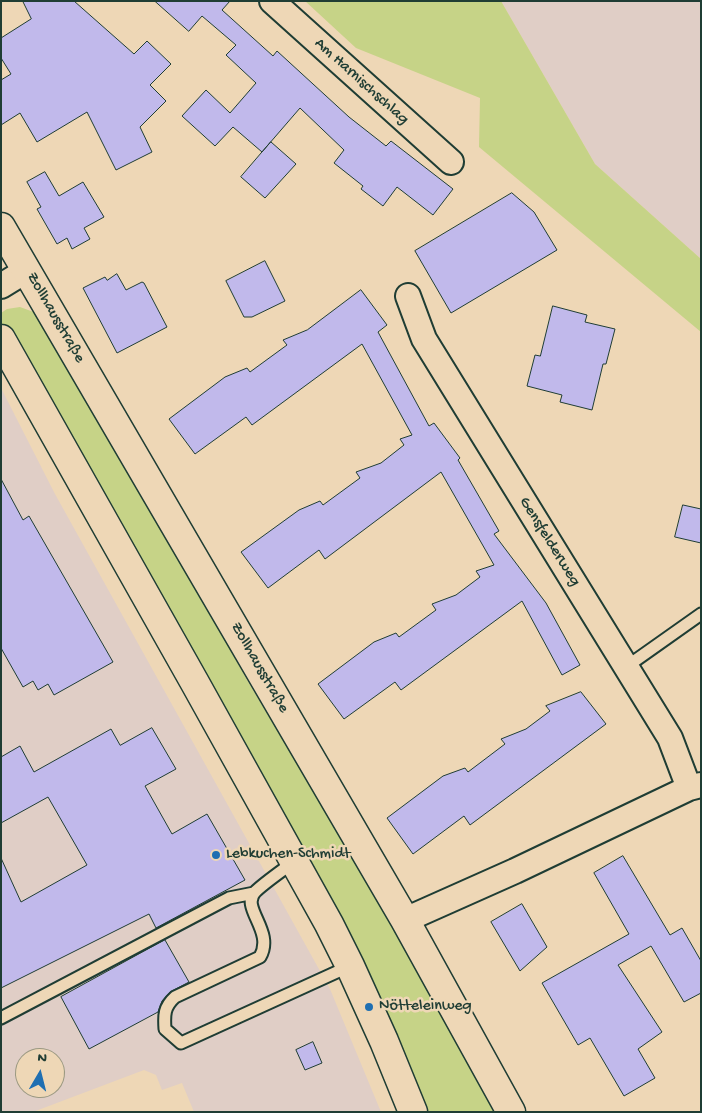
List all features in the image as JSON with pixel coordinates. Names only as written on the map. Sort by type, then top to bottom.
[{"type":"main road","name":"Zollhausstraße","points":[[1,227],[405,920],[511,1112]]},
{"type":"main road","points":[[1,339],[295,862],[350,966],[384,1040],[413,1112]]},
{"type":"street","name":"Am Harnischschlag","points":[[272,1],[451,162]]},
{"type":"street","points":[[1,286],[27,270]]},
{"type":"street","name":"Gensfelderweg","points":[[408,296],[424,339],[670,738],[695,786]]},
{"type":"street","points":[[405,920],[515,871],[695,786]]},
{"type":"lane","points":[[626,667],[701,614]]},
{"type":"lane","points":[[1,1018],[229,898],[254,893],[295,862]]},
{"type":"lane","points":[[254,893],[250,903],[265,940],[265,949],[260,957],[175,997],[167,1004],[164,1016],[165,1030],[181,1043],[350,966]]},
{"type":"shaded area","points":[[501,1],[701,1],[701,259],[595,164]]},
{"type":"shaded area","points":[[1,388],[55,494],[330,989],[381,1112],[194,1112],[182,1083],[162,1090],[156,1075],[144,1070],[33,1112],[1,1112]]},
{"type":"green space","points":[[305,1],[501,1],[595,164],[701,259],[701,332],[479,147],[480,98],[356,48]]},
{"type":"green space","points":[[20,307],[39,314],[164,530],[247,680],[399,930],[498,1112],[416,1112],[122,540],[1,324],[1,313],[7,309]]},
{"type":"building","points":[[23,1],[74,1],[134,54],[147,41],[171,64],[150,85],[166,101],[140,127],[152,152],[116,170],[87,112],[37,142],[20,113],[1,125],[1,80],[11,74],[1,58],[1,38],[31,19]]},
{"type":"building","points":[[155,1],[230,1],[222,10],[273,56],[277,51],[349,117],[386,146],[391,141],[453,189],[433,215],[397,187],[383,206],[361,189],[363,186],[334,163],[344,150],[300,108],[262,152],[233,127],[215,146],[182,116],[206,90],[230,113],[256,83],[226,55],[236,45],[202,16],[189,31]]},
{"type":"building","points":[[271,142],[296,164],[265,198],[241,177]]},
{"type":"building","points":[[45,172],[59,196],[83,182],[104,217],[84,228],[90,239],[72,249],[67,238],[57,244],[37,209],[41,207],[27,182]]},
{"type":"building","points":[[512,193],[534,212],[557,250],[451,313],[415,251]]},
{"type":"building","points":[[265,261],[285,301],[252,317],[244,317],[226,281]]},
{"type":"building","points":[[117,274],[126,290],[142,282],[144,283],[167,327],[117,353],[83,288],[105,277],[107,280]]},
{"type":"building","points":[[361,290],[387,325],[378,332],[429,426],[434,423],[460,458],[458,460],[499,531],[494,534],[546,603],[580,665],[562,675],[522,601],[401,690],[395,682],[344,719],[318,684],[374,642],[396,633],[399,637],[436,610],[432,604],[456,595],[480,577],[476,571],[494,565],[441,472],[325,559],[319,550],[268,588],[241,552],[299,510],[320,501],[323,505],[360,478],[356,472],[381,463],[404,445],[400,439],[412,435],[362,344],[252,425],[246,417],[195,454],[169,419],[225,377],[247,368],[250,372],[287,345],[283,340],[307,330]]},
{"type":"building","points":[[553,306],[587,315],[585,322],[615,329],[606,364],[603,364],[592,410],[560,402],[562,395],[527,386],[535,355],[540,356]]},
{"type":"building","points":[[1,479],[23,520],[29,516],[113,662],[54,695],[48,684],[38,690],[33,681],[23,687],[1,648]]},
{"type":"building","points":[[683,505],[701,509],[701,543],[675,537]]},
{"type":"building","points":[[581,692],[606,724],[470,825],[464,816],[413,854],[387,818],[443,776],[465,768],[468,772],[505,744],[501,739],[526,729],[550,711],[546,706]]},
{"type":"building","points":[[152,728],[176,769],[145,786],[172,834],[207,814],[245,880],[156,928],[149,914],[1,988],[1,858],[21,902],[87,865],[48,797],[1,823],[1,757],[20,746],[34,772],[111,729],[120,745]]},
{"type":"building","points":[[623,856],[670,935],[682,928],[701,961],[701,993],[684,1002],[651,946],[618,965],[662,1032],[638,1049],[655,1078],[624,1096],[590,1038],[578,1045],[542,983],[629,934],[594,873]]},
{"type":"building","points":[[522,904],[547,947],[520,971],[491,922]]},
{"type":"building","points":[[165,940],[189,982],[170,992],[162,1001],[158,1012],[89,1049],[61,997]]},
{"type":"building","points":[[313,1042],[322,1063],[305,1070],[296,1050]]},
{"type":"place","name":"Lebkuchen-Schmidt","points":[[216,855]]},
{"type":"place","name":"Nötteleinweg","points":[[369,1007]]}]
